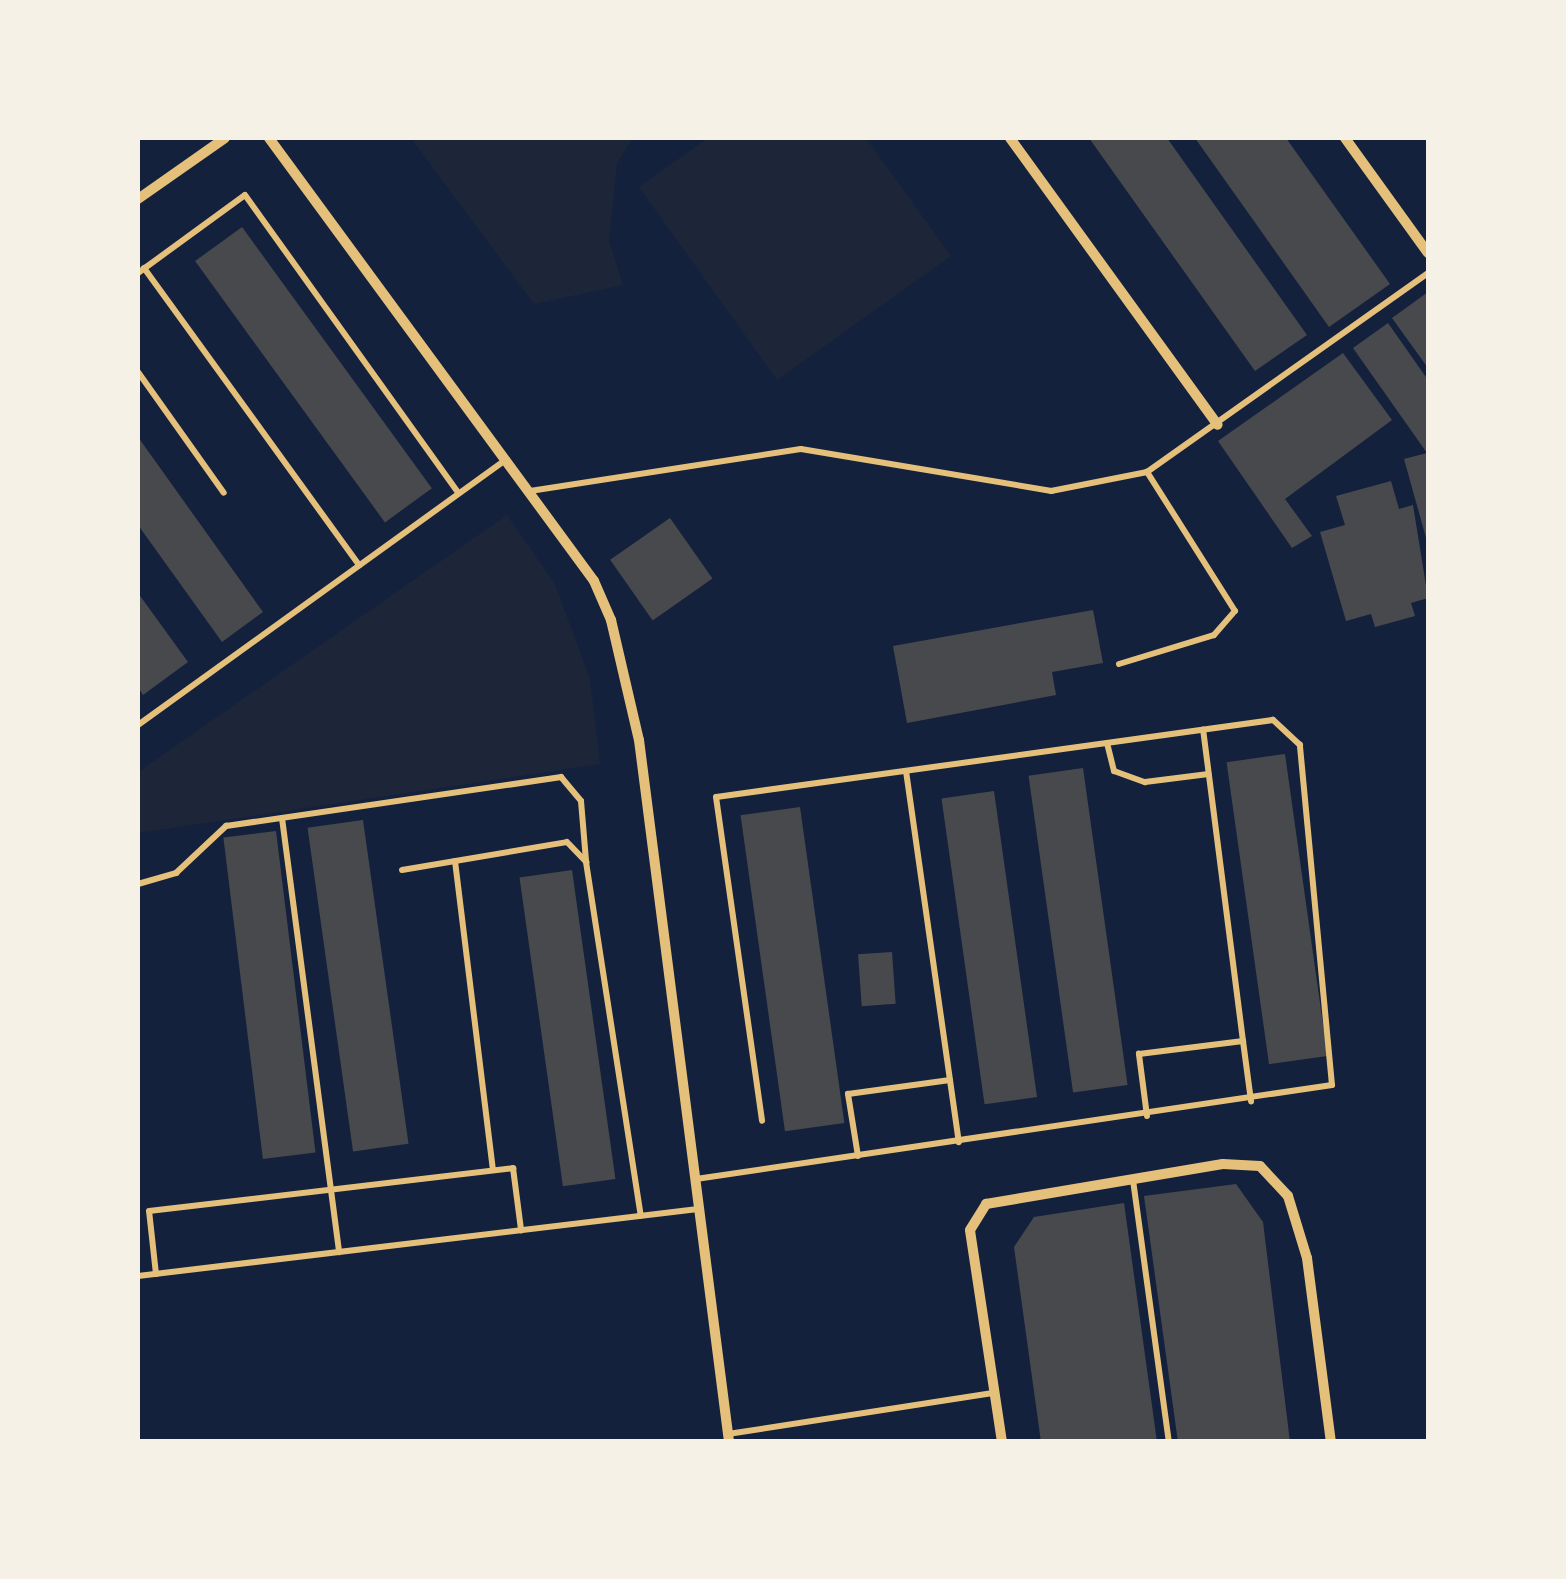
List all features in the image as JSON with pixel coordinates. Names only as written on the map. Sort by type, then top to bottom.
[{"type":"street","points":[[138,200],[225,138]]},
{"type":"street","points":[[269,138],[594,582],[625,678],[700,1208],[728,1438]]},
{"type":"street","points":[[1010,138],[1218,425]]},
{"type":"street","points":[[1345,138],[1428,253]]},
{"type":"street","points":[[1002,1442],[970,1230],[984,1208],[1222,1164],[1260,1166],[1288,1196],[1308,1258],[1331,1442]]},
{"type":"lane","points":[[359,565],[141,271],[245,195],[458,494]]},
{"type":"lane","points":[[529,491],[801,449],[1051,491],[1146,472],[1218,425],[1428,273]]},
{"type":"lane","points":[[138,372],[224,493]]},
{"type":"lane","points":[[138,725],[506,460]]},
{"type":"lane","points":[[1120,664],[1214,635],[1234,611],[1146,472]]},
{"type":"lane","points":[[696,1179],[1320,1092],[1338,1073],[1300,745],[1272,720],[716,797],[762,1121]]},
{"type":"lane","points":[[1203,730],[1251,1101]]},
{"type":"lane","points":[[1107,743],[1114,771],[1145,782],[1208,774]]},
{"type":"lane","points":[[906,771],[959,1142]]},
{"type":"lane","points":[[138,884],[176,873],[212,832],[561,777],[582,801],[586,862],[642,1216]]},
{"type":"lane","points":[[282,818],[339,1252]]},
{"type":"lane","points":[[402,870],[567,842],[586,862]]},
{"type":"lane","points":[[455,861],[494,1170]]},
{"type":"lane","points":[[1146,1116],[1138,1054],[1243,1040]]},
{"type":"lane","points":[[858,1156],[848,1094],[950,1080]]},
{"type":"lane","points":[[156,1274],[149,1211],[513,1168],[521,1230]]},
{"type":"lane","points":[[1133,1180],[1169,1442]]},
{"type":"lane","points":[[138,1276],[700,1208]]},
{"type":"lane","points":[[728,1438],[993,1393]]},
{"type":"shaded area","points":[[411,138],[633,138],[617,163],[609,241],[623,285],[534,304]]},
{"type":"shaded area","points":[[708,138],[866,138],[951,256],[777,380],[639,187]]},
{"type":"shaded area","points":[[507,515],[555,584],[590,679],[600,764],[138,833],[138,772]]},
{"type":"building","points":[[1089,138],[1167,138],[1307,335],[1255,371]]},
{"type":"building","points":[[1195,138],[1286,138],[1390,284],[1329,327]]},
{"type":"building","points":[[242,227],[432,488],[385,522],[195,261]]},
{"type":"building","points":[[1428,292],[1428,368],[1392,318]]},
{"type":"building","points":[[1388,323],[1428,380],[1428,545],[1404,459],[1427,453],[1353,348]]},
{"type":"building","points":[[1343,353],[1392,420],[1285,499],[1312,536],[1292,548],[1218,441]]},
{"type":"building","points":[[138,437],[263,612],[222,642],[138,525]]},
{"type":"building","points":[[1391,481],[1399,509],[1413,505],[1428,598],[1411,603],[1415,616],[1375,627],[1371,614],[1346,621],[1320,532],[1345,525],[1336,496]]},
{"type":"building","points":[[670,518],[712,579],[653,620],[610,560]]},
{"type":"building","points":[[138,593],[188,662],[143,695],[138,687]]},
{"type":"building","points":[[1093,610],[1103,663],[1052,672],[1056,695],[907,723],[893,646]]},
{"type":"building","points":[[1285,754],[1327,1056],[1269,1064],[1227,762]]},
{"type":"building","points":[[1083,768],[1128,1085],[1073,1093],[1029,776]]},
{"type":"building","points":[[994,791],[1037,1097],[985,1104],[942,798]]},
{"type":"building","points":[[800,807],[844,1123],[785,1131],[741,815]]},
{"type":"building","points":[[363,820],[409,1144],[353,1152],[308,828]]},
{"type":"building","points":[[276,831],[315,1153],[263,1159],[223,837]]},
{"type":"building","points":[[572,870],[615,1179],[563,1186],[520,877]]},
{"type":"building","points":[[892,952],[896,1004],[862,1006],[858,954]]},
{"type":"building","points":[[1236,1184],[1263,1222],[1290,1442],[1178,1442],[1144,1196]]},
{"type":"building","points":[[1124,1203],[1157,1442],[1041,1442],[1014,1247],[1034,1217]]}]
